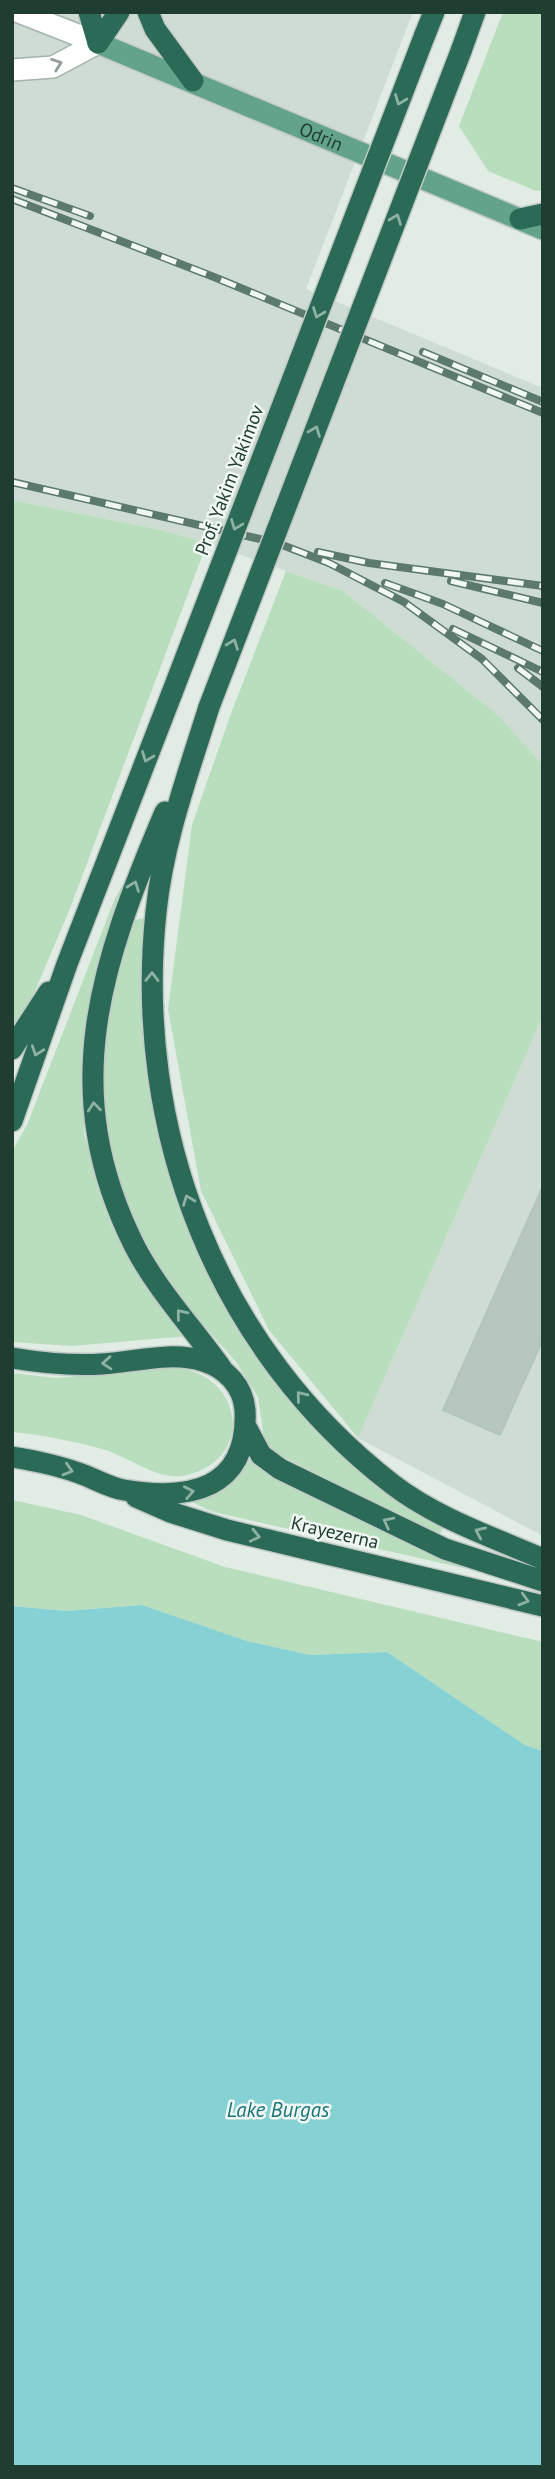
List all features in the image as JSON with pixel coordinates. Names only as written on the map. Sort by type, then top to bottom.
[{"type":"highway","points":[[89,12],[98,43]]},
{"type":"highway","points":[[98,43],[119,12]]},
{"type":"highway","points":[[148,12],[161,39],[193,80]]},
{"type":"highway","name":"Prof. Yakim Yakimov","points":[[67,964],[434,12]]},
{"type":"highway","points":[[12,1457],[48,1464],[121,1490],[183,1494],[202,1489],[227,1472],[237,1460],[245,1425],[244,1405],[239,1389],[162,1291],[136,1248],[116,1202],[101,1153],[95,1116],[92,1054],[97,1003],[132,888],[209,707],[475,12]]},
{"type":"highway","points":[[520,219],[543,214]]},
{"type":"highway","points":[[209,707],[171,828],[156,911],[153,962],[152,1017],[159,1077],[167,1135],[185,1195],[209,1253],[237,1307],[270,1359],[311,1408],[392,1484],[445,1517],[543,1559]]},
{"type":"highway","points":[[12,1049],[67,964]]},
{"type":"highway","points":[[12,1121],[67,964]]},
{"type":"highway","points":[[12,1358],[100,1364],[180,1357],[222,1368]]},
{"type":"highway","points":[[245,1425],[261,1455],[280,1469],[445,1549],[543,1581]]},
{"type":"highway","name":"Krayezerna","points":[[121,1490],[170,1512],[216,1527],[543,1606]]},
{"type":"main road","name":"Odrin","points":[[98,43],[193,80],[543,229]]},
{"type":"street","name":"Odrin","points":[[19,12],[98,43]]},
{"type":"street","points":[[12,70],[53,67],[98,43]]},
{"type":"shaded area","points":[[12,12],[413,12],[306,289],[543,388],[543,765],[499,716],[343,591],[207,543],[161,530],[12,500]]},
{"type":"shaded area","points":[[543,1016],[543,1536],[358,1438]]},
{"type":"green space","points":[[503,12],[543,12],[543,190],[536,191],[488,171],[459,126]]},
{"type":"green space","points":[[12,500],[161,530],[207,543],[71,906],[30,1003],[12,1029]]},
{"type":"green space","points":[[286,571],[343,591],[499,716],[543,765],[543,1016],[358,1438],[269,1330],[201,1191],[168,1009],[192,825],[230,716]]},
{"type":"green space","points":[[128,877],[93,982],[82,1052],[84,1134],[111,1225],[149,1289],[188,1336],[72,1346],[12,1342],[12,1151],[27,1125],[115,898]]},
{"type":"green space","points":[[143,918],[146,927],[146,1051],[156,1121],[167,1170],[193,1241],[231,1314],[277,1383],[441,1525],[442,1532],[435,1534],[272,1451],[264,1438],[258,1397],[236,1362],[183,1302],[146,1250],[119,1194],[107,1144],[100,1085],[113,977],[135,920]]},
{"type":"green space","points":[[166,1367],[193,1371],[213,1382],[226,1398],[232,1417],[231,1436],[223,1453],[207,1467],[183,1476],[173,1476],[153,1471],[102,1449],[12,1432],[12,1373],[57,1378]]},
{"type":"green space","points":[[251,1458],[486,1573],[213,1512],[192,1502],[227,1487]]},
{"type":"green space","points":[[12,1500],[81,1515],[225,1567],[543,1642],[543,1751],[525,1745],[387,1652],[310,1655],[247,1641],[142,1605],[66,1611],[12,1606]]},
{"type":"water","name":"Lake Burgas","points":[[142,1605],[247,1641],[310,1655],[387,1652],[525,1745],[543,1751],[543,2467],[12,2467],[12,1606],[66,1611]]},
{"type":"building","points":[[543,1186],[543,1339],[500,1435],[443,1410]]},
{"type":"railway","points":[[12,188],[90,216]]},
{"type":"railway","points":[[12,199],[214,277],[543,413]]},
{"type":"railway","points":[[423,352],[543,402]]},
{"type":"railway","points":[[12,482],[277,543],[329,563],[404,602],[482,659],[543,720]]},
{"type":"railway","points":[[318,552],[369,563],[543,586]]},
{"type":"railway","points":[[451,581],[543,603]]},
{"type":"railway","points":[[385,583],[443,604],[543,651]]},
{"type":"railway","points":[[453,629],[543,672]]},
{"type":"railway","points":[[518,668],[543,687]]}]
